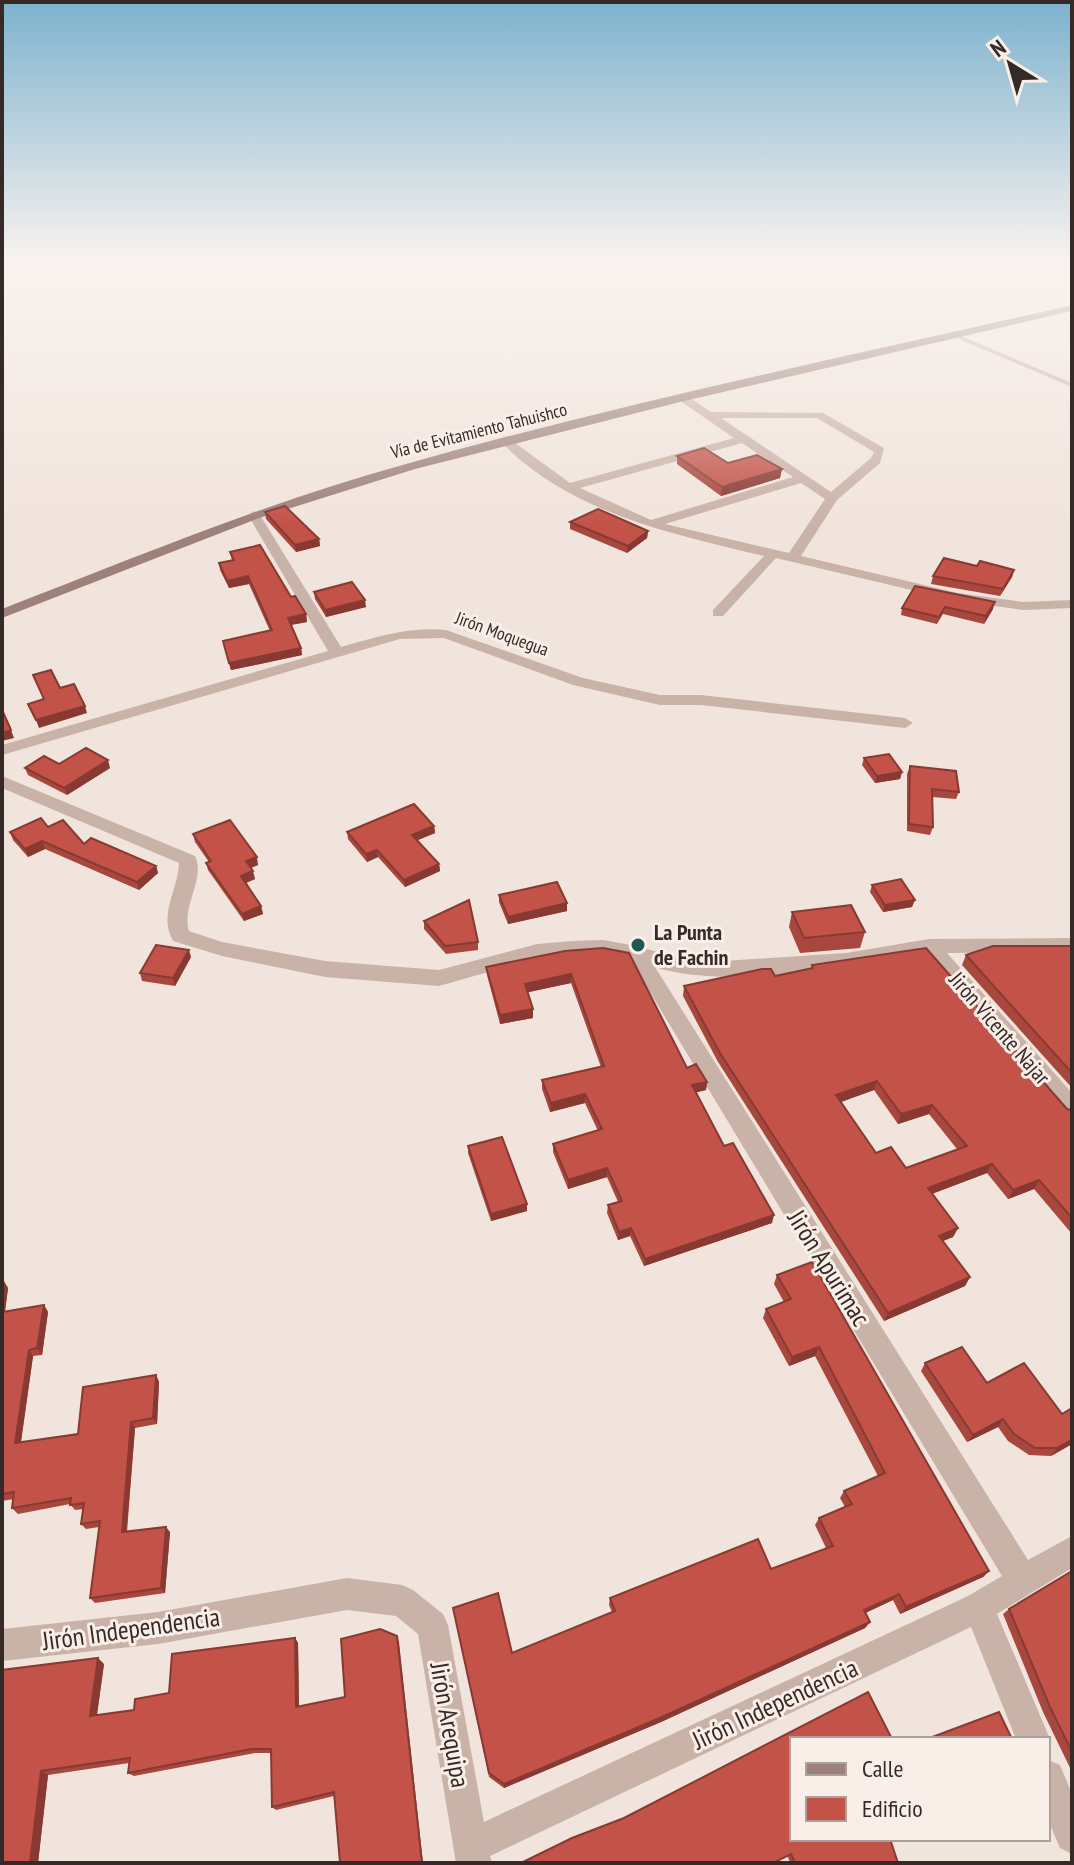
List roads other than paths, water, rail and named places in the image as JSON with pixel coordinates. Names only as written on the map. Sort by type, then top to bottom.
[{"type":"main road","name":"Vía de Evitamiento Tahuishco","points":[[2,614],[254,515],[411,466],[889,350]]},
{"type":"street","points":[[683,398],[832,498]]},
{"type":"street","points":[[708,415],[819,415],[880,451],[876,460],[832,498],[792,559]]},
{"type":"street","points":[[568,487],[743,439]]},
{"type":"street","points":[[507,442],[568,487],[651,525],[994,604],[1072,604]]},
{"type":"street","points":[[651,525],[801,479]]},
{"type":"street","points":[[254,515],[337,654]]},
{"type":"street","points":[[718,613],[773,554]]},
{"type":"street","name":"Jirón Moquegua","points":[[2,750],[399,635],[436,633],[579,682],[660,700],[701,700],[905,723]]},
{"type":"street","points":[[2,781],[188,860],[189,874],[174,920],[180,936],[222,949],[325,969],[439,978],[537,951],[603,947],[637,953],[673,965],[723,969],[846,961],[929,946],[1072,945]]},
{"type":"street","name":"Jirón Vicente Najar","points":[[929,946],[1072,1109]]},
{"type":"street","name":"Jirón Apurimac","points":[[637,953],[1023,1581]]},
{"type":"street","name":"Jirón Independencia","points":[[473,1854],[979,1607],[1072,1551]]},
{"type":"street","name":"Jirón Independencia","points":[[2,1645],[158,1628],[347,1594],[402,1601]]},
{"type":"street","name":"Jirón Arequipa","points":[[402,1601],[432,1625],[473,1854]]},
{"type":"street","points":[[979,1607],[1032,1737]]},
{"type":"street","points":[[1050,1782],[1072,1836]]},
{"type":"lane","points":[[989,350],[1072,385]]},
{"type":"place","name":"La Punta de Fachin","points":[[638,945]]}]
